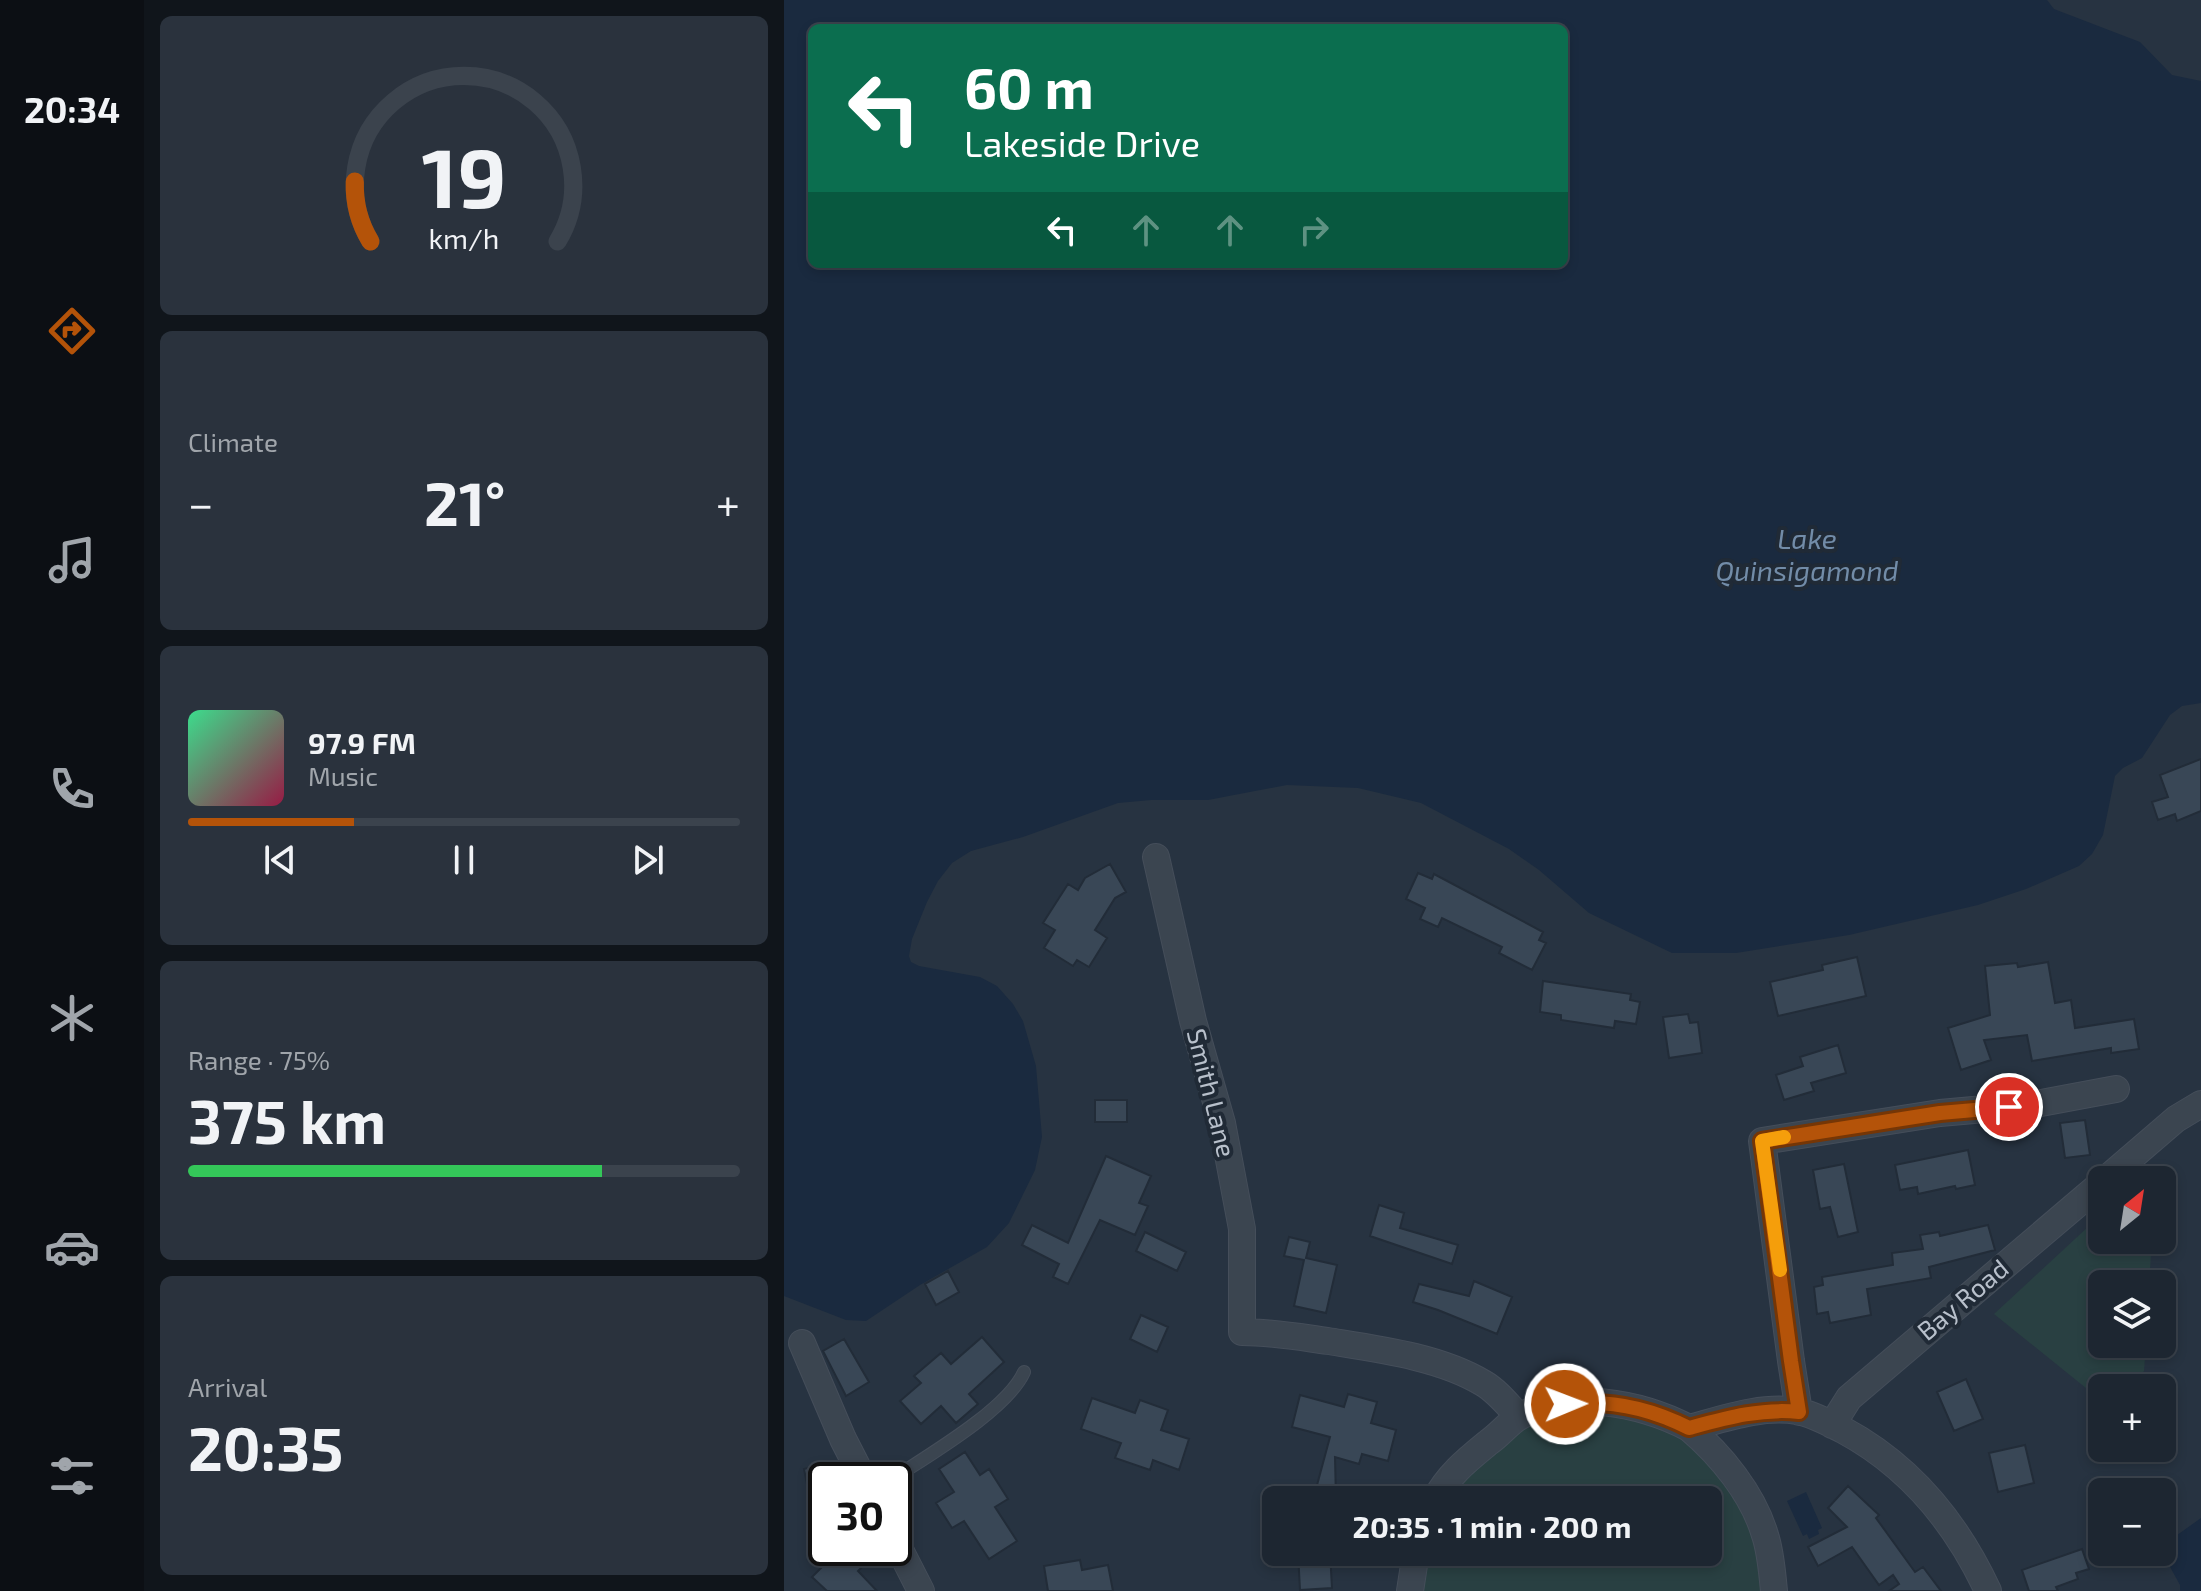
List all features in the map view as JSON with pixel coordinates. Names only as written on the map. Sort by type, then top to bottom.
[{"type":"street","name":"Smith Lane","points":[[1156,857],[1193,1021],[1222,1123],[1242,1229],[1242,1332],[1270,1332],[1354,1345],[1444,1366],[1486,1384],[1519,1417]]},
{"type":"street","points":[[1799,1412],[1762,1141],[1940,1113],[2030,1105],[2116,1089]]},
{"type":"street","name":"Bay Road","points":[[2121,1166],[2176,1119],[2201,1104]]},
{"type":"street","name":"Bay Road","points":[[1832,1425],[1849,1398],[2088,1195]]},
{"type":"street","points":[[802,1343],[855,1462]]},
{"type":"street","points":[[1444,1486],[1453,1472],[1519,1417],[1548,1406],[1581,1402],[1613,1404],[1666,1416],[1689,1428],[1704,1441],[1724,1464],[1755,1511],[1772,1562],[1774,1591]]},
{"type":"street","points":[[1689,1428],[1746,1414],[1780,1410],[1799,1412],[1866,1443],[1925,1492],[1949,1522],[1988,1591]]},
{"type":"street","points":[[908,1566],[921,1591]]},
{"type":"street","points":[[1410,1591],[1414,1566]]},
{"type":"lane","points":[[912,1466],[1009,1396],[1024,1372]]},
{"type":"green space","points":[[2088,1227],[2088,1254],[2151,1254],[2150,1270],[2088,1270],[2088,1358],[2145,1358],[2142,1374],[2088,1374],[2088,1390],[1994,1314]]},
{"type":"green space","points":[[1548,1406],[1689,1428],[1730,1472],[1773,1591],[1413,1591],[1417,1566],[1722,1566],[1722,1486],[1454,1486]]},
{"type":"water","name":"Lake Quinsigamond","points":[[784,0],[2047,0],[2054,9],[2140,42],[2172,75],[2201,81],[2201,703],[2182,706],[2170,715],[2142,758],[2115,776],[2103,835],[2092,854],[2079,866],[1978,905],[1849,935],[1736,953],[1672,953],[1589,913],[1509,849],[1421,803],[1358,788],[1287,785],[1208,800],[1118,803],[1023,837],[971,851],[952,863],[938,881],[912,939],[909,956],[911,962],[919,966],[980,977],[997,986],[1013,1004],[1023,1021],[1036,1066],[1042,1137],[1035,1170],[1009,1223],[987,1247],[920,1285],[866,1321],[846,1320],[784,1296]]},
{"type":"water","points":[[1806,1492],[1822,1528],[1818,1530],[1819,1534],[1809,1539],[1807,1534],[1803,1536],[1787,1501]]},
{"type":"water","points":[[2201,1518],[2201,1591],[2180,1591],[2170,1566],[2176,1566],[2176,1536]]},
{"type":"building","points":[[2201,759],[2201,811],[2177,821],[2175,814],[2158,820],[2152,802],[2168,797],[2160,775]]},
{"type":"building","points":[[1110,864],[1126,892],[1115,898],[1095,930],[1107,938],[1089,967],[1077,960],[1073,966],[1044,948],[1055,930],[1043,923],[1068,884],[1078,890],[1085,878]]},
{"type":"building","points":[[1418,873],[1432,879],[1434,874],[1543,932],[1539,940],[1546,943],[1532,970],[1499,953],[1502,947],[1442,918],[1438,927],[1420,919],[1425,908],[1406,899]]},
{"type":"building","points":[[1857,957],[1866,996],[1778,1016],[1770,982],[1823,970],[1822,965]]},
{"type":"building","points":[[2048,962],[2055,1003],[2071,1000],[2075,1028],[2134,1019],[2139,1049],[2111,1053],[2111,1048],[2032,1061],[2027,1035],[1984,1040],[1991,1060],[1961,1070],[1948,1028],[1990,1015],[1985,966],[2017,963],[2018,967]]},
{"type":"building","points":[[1543,981],[1631,994],[1630,1000],[1640,1002],[1636,1024],[1615,1021],[1614,1028],[1561,1020],[1561,1015],[1540,1012]]},
{"type":"building","points":[[1688,1014],[1690,1023],[1698,1022],[1702,1053],[1669,1058],[1663,1017]]},
{"type":"building","points":[[1838,1045],[1846,1073],[1811,1083],[1814,1091],[1784,1100],[1776,1075],[1803,1066],[1800,1057]]},
{"type":"building","points":[[1095,1100],[1127,1100],[1127,1122],[1095,1122]]},
{"type":"building","points":[[2085,1120],[2090,1155],[2065,1158],[2060,1123]]},
{"type":"building","points":[[1968,1150],[1975,1185],[1918,1194],[1917,1187],[1900,1190],[1895,1165]]},
{"type":"building","points":[[1106,1156],[1151,1176],[1139,1203],[1148,1206],[1135,1235],[1100,1220],[1068,1284],[1053,1277],[1059,1264],[1022,1245],[1032,1225],[1068,1243]]},
{"type":"building","points":[[1844,1164],[1858,1232],[1838,1237],[1830,1207],[1820,1209],[1813,1170]]},
{"type":"building","points":[[1379,1205],[1404,1213],[1400,1228],[1458,1245],[1452,1264],[1370,1236]]},
{"type":"building","points":[[1988,1225],[1995,1250],[1929,1267],[1931,1278],[1867,1289],[1871,1315],[1830,1323],[1828,1312],[1817,1314],[1814,1287],[1823,1285],[1822,1277],[1893,1265],[1892,1253],[1923,1249],[1920,1235],[1939,1232],[1940,1236]]},
{"type":"building","points":[[1145,1232],[1186,1252],[1177,1271],[1136,1251]]},
{"type":"building","points":[[1289,1237],[1310,1242],[1306,1258],[1337,1265],[1326,1313],[1294,1306],[1304,1260],[1284,1256]]},
{"type":"building","points":[[948,1271],[959,1292],[936,1305],[925,1284]]},
{"type":"building","points":[[1474,1281],[1512,1297],[1497,1334],[1413,1302],[1419,1284],[1469,1296]]},
{"type":"building","points":[[1141,1315],[1168,1327],[1157,1352],[1130,1339]]},
{"type":"building","points":[[982,1337],[1004,1362],[969,1394],[978,1404],[956,1423],[941,1406],[921,1424],[900,1401],[921,1383],[914,1376],[941,1353],[951,1364]]},
{"type":"building","points":[[844,1339],[869,1382],[846,1396],[823,1351]]},
{"type":"building","points":[[1966,1379],[1983,1419],[1954,1431],[1937,1392]]},
{"type":"building","points":[[1348,1394],[1377,1402],[1371,1423],[1396,1430],[1388,1461],[1362,1454],[1359,1464],[1335,1457],[1336,1486],[1317,1486],[1330,1437],[1292,1427],[1300,1395],[1344,1407]]},
{"type":"building","points":[[1092,1398],[1135,1413],[1140,1400],[1168,1410],[1161,1430],[1189,1439],[1179,1470],[1153,1460],[1150,1470],[1115,1458],[1121,1443],[1081,1429]]},
{"type":"building","points":[[2025,1445],[2034,1483],[1998,1492],[1989,1453]]},
{"type":"building","points":[[965,1452],[980,1475],[989,1469],[1008,1499],[995,1507],[1017,1541],[989,1559],[964,1521],[952,1528],[936,1503],[954,1492],[939,1469]]},
{"type":"building","points":[[808,1468],[808,1489],[804,1469]]},
{"type":"building","points":[[1848,1486],[1879,1515],[1876,1518],[1915,1572],[1923,1567],[1941,1591],[1889,1591],[1899,1584],[1893,1575],[1879,1585],[1852,1547],[1818,1566],[1808,1547],[1847,1527],[1828,1508]]},
{"type":"building","points":[[2082,1549],[2089,1569],[2076,1573],[2078,1579],[2056,1587],[2058,1591],[2029,1591],[2022,1570]]},
{"type":"building","points":[[1080,1560],[1082,1570],[1108,1565],[1113,1591],[1048,1591],[1044,1566]]},
{"type":"building","points":[[823,1566],[863,1566],[858,1571],[877,1591],[827,1591],[812,1577]]},
{"type":"building","points":[[1299,1566],[1331,1566],[1332,1588],[1300,1590]]},
{"type":"slow traffic","points":[[1780,1270],[1762,1141],[1784,1137]]},
{"type":"route","points":[[1565,1404],[1581,1402],[1640,1408],[1666,1416],[1689,1428],[1763,1411],[1799,1412],[1762,1141],[1940,1113],[2009,1107]]}]
